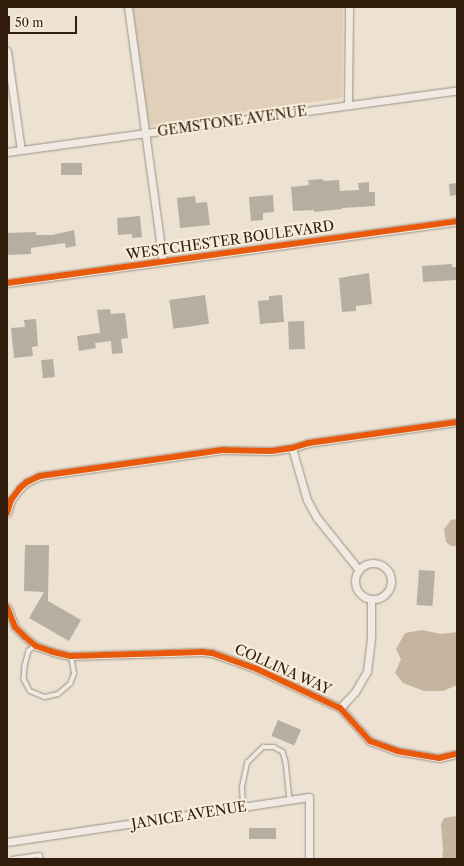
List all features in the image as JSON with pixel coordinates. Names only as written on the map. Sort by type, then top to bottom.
[{"type":"street","points":[[128,7],[163,261]]},
{"type":"street","points":[[348,105],[349,7]]},
{"type":"street","points":[[7,51],[20,150]]},
{"type":"street","name":"GEMSTONE AVENUE","points":[[7,152],[457,90]]},
{"type":"street","name":"WESTCHESTER BOULEVARD","points":[[7,282],[457,221]]},
{"type":"street","points":[[7,513],[11,500],[20,488],[27,482],[40,476],[222,450],[261,452],[292,448],[308,443],[457,422]]},
{"type":"street","points":[[292,448],[307,500],[316,518],[359,570]]},
{"type":"street","points":[[367,564],[377,564],[382,566],[389,573],[391,582],[387,592],[379,598],[371,599],[364,596],[358,589],[355,580],[359,570],[367,564]]},
{"type":"street","points":[[340,708],[355,692],[367,672],[371,636],[371,599]]},
{"type":"street","name":"COLLINA WAY","points":[[7,607],[15,627],[36,646],[53,652],[71,656],[202,652],[212,653],[257,670],[340,708],[370,741],[397,751],[439,758],[457,754]]},
{"type":"street","name":"JANICE AVENUE","points":[[7,842],[309,797],[309,859]]},
{"type":"lane","points":[[36,646],[29,651],[25,666],[24,679],[30,691],[46,697],[58,694],[70,684],[74,674],[71,656]]},
{"type":"lane","points":[[243,806],[242,787],[247,763],[263,747],[274,747],[283,752],[290,800]]},
{"type":"lane","points":[[12,859],[40,855],[40,859]]},
{"type":"shaded area","points":[[132,7],[343,7],[342,98],[149,126]]},
{"type":"shaded area","points":[[457,519],[457,546],[451,546],[446,542],[444,529],[451,520]]},
{"type":"shaded area","points":[[422,630],[441,634],[457,632],[457,685],[443,691],[424,691],[403,683],[395,673],[401,659],[396,649],[405,633]]},
{"type":"shaded area","points":[[457,816],[457,859],[442,859],[443,850],[441,824],[444,818]]},
{"type":"building","points":[[61,163],[82,163],[82,175],[61,175]]},
{"type":"building","points":[[323,179],[323,181],[339,180],[340,191],[359,190],[358,183],[369,182],[369,192],[375,192],[375,206],[342,208],[314,212],[314,210],[293,211],[291,187],[309,185],[308,180]]},
{"type":"building","points":[[457,183],[457,195],[450,196],[449,184]]},
{"type":"building","points":[[273,195],[274,212],[263,213],[263,220],[251,221],[249,197]]},
{"type":"building","points":[[195,196],[196,203],[207,202],[210,225],[180,228],[177,198]]},
{"type":"building","points":[[140,216],[142,237],[132,238],[132,234],[118,235],[117,218]]},
{"type":"building","points":[[74,230],[76,246],[66,248],[65,243],[31,248],[31,254],[7,255],[7,233],[36,232],[36,235],[52,235]]},
{"type":"building","points":[[452,264],[452,267],[457,267],[457,280],[423,282],[422,266]]},
{"type":"building","points":[[369,273],[372,304],[356,306],[356,311],[342,312],[339,278]]},
{"type":"building","points":[[205,295],[209,324],[173,329],[169,300]]},
{"type":"building","points":[[282,295],[284,322],[260,324],[258,301],[269,300],[269,296]]},
{"type":"building","points":[[110,309],[111,314],[125,313],[128,338],[121,339],[123,353],[112,354],[111,341],[95,343],[96,348],[79,351],[77,336],[100,333],[97,310]]},
{"type":"building","points":[[36,319],[38,346],[32,347],[33,356],[14,358],[11,328],[25,327],[24,320]]},
{"type":"building","points":[[304,321],[305,349],[289,350],[288,322]]},
{"type":"building","points":[[53,359],[55,377],[43,378],[41,360]]},
{"type":"building","points":[[25,545],[49,545],[48,601],[81,620],[69,641],[29,618],[44,592],[24,591]]},
{"type":"building","points":[[419,570],[435,571],[433,606],[417,605]]},
{"type":"building","points":[[278,720],[301,730],[294,745],[271,736]]},
{"type":"building","points":[[249,828],[276,828],[276,839],[249,839]]},
{"type":"cycle path","points":[[7,283],[457,221]]},
{"type":"cycle path","points":[[7,513],[11,500],[20,488],[27,482],[40,476],[222,450],[271,451],[292,448],[308,443],[457,422]]},
{"type":"cycle path","points":[[7,607],[15,627],[25,637],[36,646],[53,652],[71,656],[202,652],[212,653],[257,669],[340,708],[370,741],[397,751],[439,758],[457,754]]}]
